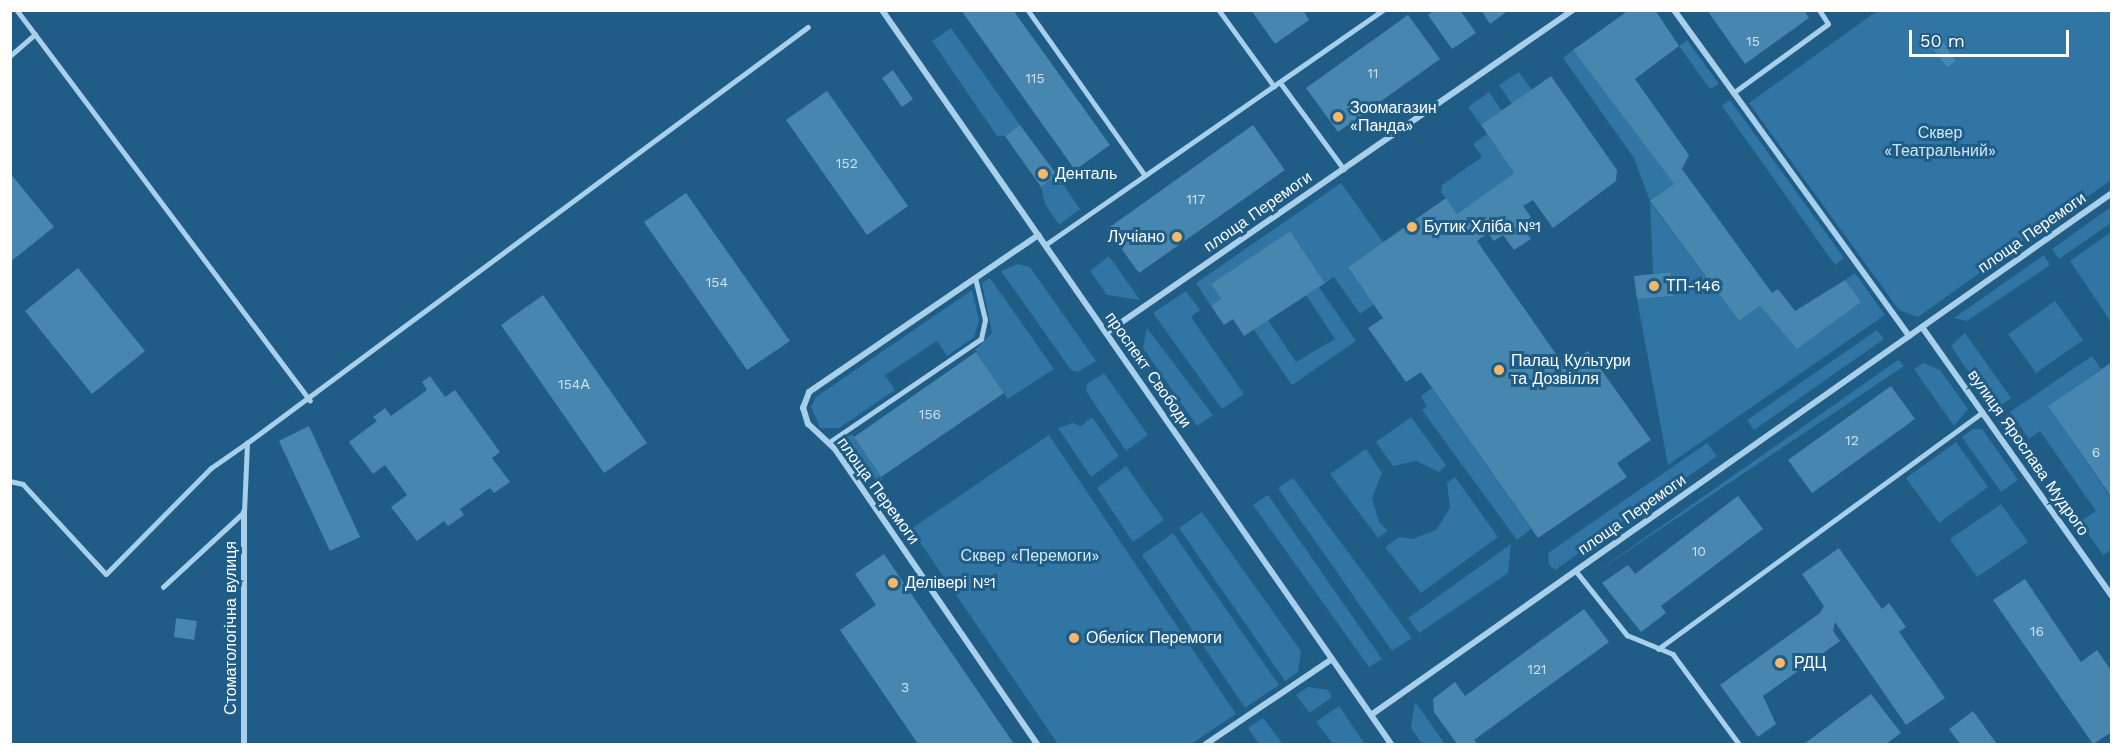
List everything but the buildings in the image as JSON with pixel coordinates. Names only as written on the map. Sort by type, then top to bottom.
[{"type":"street","name":"проспект Свободи","points":[[882,10],[1391,744]]},
{"type":"street","name":"площа Перемоги","points":[[1106,333],[1573,10]]},
{"type":"street","points":[[1674,10],[1909,336]]},
{"type":"street","name":"площа Перемоги","points":[[1371,715],[2112,193]]},
{"type":"street","name":"площа Перемоги","points":[[1037,744],[828,443],[804,417],[809,392],[1038,235]]},
{"type":"street","name":"вулиця Ярослава Мудрого","points":[[1922,327],[2112,596]]},
{"type":"street","name":"Стоматологічна вулиця","points":[[244,512],[244,744]]},
{"type":"street","points":[[1206,744],[1332,659]]},
{"type":"lane","points":[[17,10],[310,400]]},
{"type":"lane","points":[[1028,10],[1145,175]]},
{"type":"lane","points":[[1220,10],[1274,86]]},
{"type":"lane","points":[[1045,245],[1383,10]]},
{"type":"lane","points":[[1733,93],[1828,24],[1819,10]]},
{"type":"lane","points":[[10,481],[23,483],[106,574],[211,468],[310,400],[808,27]]},
{"type":"lane","points":[[10,56],[35,34]]},
{"type":"lane","points":[[1280,82],[1344,169]]},
{"type":"lane","points":[[828,443],[981,339],[985,320],[975,278]]},
{"type":"lane","points":[[1658,649],[1983,412]]},
{"type":"lane","points":[[163,586],[244,512],[247,443]]},
{"type":"lane","points":[[1576,571],[1627,635],[1673,654],[1739,744]]},
{"type":"green space","name":"Сквер «Театральний»","points":[[1877,11],[2111,11],[2111,180],[1918,317],[1899,310],[1749,103]]},
{"type":"green space","points":[[951,28],[1020,125],[1005,136],[997,136],[932,41]]},
{"type":"green space","points":[[1687,40],[1719,84],[1710,89],[1679,46]]},
{"type":"green space","points":[[1573,50],[1674,184],[1650,202],[1634,158],[1563,58]]},
{"type":"green space","points":[[1519,72],[1532,90],[1512,104],[1499,85]]},
{"type":"green space","points":[[1489,92],[1502,111],[1481,125],[1468,107]]},
{"type":"green space","points":[[1730,100],[1844,258],[1835,265],[1722,106]]},
{"type":"green space","points":[[1487,134],[1514,173],[1457,214],[1441,192],[1442,185],[1482,157],[1473,144]]},
{"type":"green space","points":[[1057,175],[1080,209],[1059,225],[1045,204],[1041,187]]},
{"type":"green space","points":[[1341,183],[1383,242],[1348,267],[1374,304],[1360,314],[1334,277],[1325,283],[1290,231],[1211,284],[1221,299],[1211,306],[1196,283]]},
{"type":"green space","points":[[1650,202],[1739,321],[1760,306],[1797,349],[1860,302],[1845,280],[1855,273],[1885,315],[1668,465],[1637,299],[1673,296],[1671,272],[1653,274]]},
{"type":"green space","points":[[2111,207],[2111,223],[2059,259],[2052,249]]},
{"type":"green space","points":[[2111,232],[2111,322],[2070,261]]},
{"type":"green space","points":[[2044,255],[2050,265],[1967,321],[1954,318]]},
{"type":"green space","points":[[1109,256],[1140,300],[1107,295],[1090,271]]},
{"type":"green space","points":[[1018,264],[1030,267],[1096,361],[1078,372],[1071,370],[1001,271]]},
{"type":"green space","points":[[990,278],[1054,369],[1008,399],[975,350],[992,333],[982,283]]},
{"type":"green space","points":[[1319,287],[1356,341],[1292,385],[1254,330],[1268,320],[1296,362],[1335,339],[1306,295]]},
{"type":"green space","points":[[972,290],[979,320],[974,337],[947,356],[937,341],[885,375],[895,390],[839,428],[820,428],[811,407],[816,397]]},
{"type":"green space","points":[[1186,291],[1200,310],[1191,317],[1244,394],[1222,409],[1153,313]]},
{"type":"green space","points":[[2055,301],[2083,340],[2036,373],[2008,334]]},
{"type":"green space","points":[[1147,328],[1213,415],[1197,426],[1143,348]]},
{"type":"green space","points":[[1877,330],[1884,339],[1754,430],[1747,420]]},
{"type":"green space","points":[[1965,333],[2011,398],[1994,410],[1951,346]]},
{"type":"green space","points":[[2092,356],[2101,369],[2048,406],[2111,498],[2111,550],[2103,555],[2080,522],[2096,511],[2040,431],[2029,439],[2010,412]]},
{"type":"green space","points":[[1898,360],[1904,366],[1589,577]]},
{"type":"green space","points":[[1923,363],[1940,370],[1968,409],[1954,426],[1914,369]]},
{"type":"green space","points":[[1104,373],[1148,435],[1126,451],[1086,391],[1087,384]]},
{"type":"green space","points":[[1432,388],[1531,529],[1517,540],[1422,410],[1427,406],[1421,396]]},
{"type":"green space","points":[[1092,417],[1119,456],[1091,477],[1058,428],[1073,423],[1081,426]]},
{"type":"green space","points":[[1411,417],[1446,465],[1439,472],[1416,461],[1393,466],[1376,442]]},
{"type":"green space","points":[[1973,429],[1982,429],[2018,480],[2001,492],[1962,437]]},
{"type":"green space","points":[[852,434],[882,479],[878,482],[845,438]]},
{"type":"green space","name":"Сквер «Перемоги»","points":[[1049,435],[1236,714],[1191,744],[1058,744],[911,529]]},
{"type":"green space","points":[[1956,442],[1988,487],[1939,523],[1906,478]]},
{"type":"green space","points":[[1707,443],[1717,456],[1555,570],[1549,565],[1548,553]]},
{"type":"green space","points":[[1366,449],[1382,473],[1372,498],[1379,522],[1388,531],[1378,538],[1330,474]]},
{"type":"green space","points":[[1126,466],[1164,520],[1133,542],[1097,488]]},
{"type":"green space","points":[[1455,477],[1498,537],[1421,593],[1385,547],[1399,537],[1412,539],[1436,530],[1450,508],[1447,483]]},
{"type":"green space","points":[[1293,478],[1412,638],[1392,651],[1278,488]]},
{"type":"green space","points":[[1268,495],[1382,659],[1369,667],[1253,505]]},
{"type":"green space","points":[[2001,504],[2028,542],[1977,577],[1950,539]]},
{"type":"green space","points":[[1202,512],[1301,651],[1298,672],[1285,681],[1179,528]]},
{"type":"green space","points":[[1173,533],[1279,685],[1245,708],[1142,555]]},
{"type":"green space","points":[[1511,544],[1508,573],[1419,633],[1408,618]]},
{"type":"green space","points":[[1308,687],[1328,690],[1332,697],[1310,713],[1296,695]]},
{"type":"green space","points":[[1415,702],[1445,744],[1422,744],[1411,728]]},
{"type":"green space","points":[[1339,706],[1365,744],[1333,744],[1316,722]]},
{"type":"green space","points":[[1263,718],[1283,744],[1259,744],[1248,728]]},
{"type":"place","name":"Зоомагазин «Панда»","points":[[1338,117]]},
{"type":"place","name":"Денталь","points":[[1043,174]]},
{"type":"place","name":"Бутик Хліба №1","points":[[1412,227]]},
{"type":"place","name":"Лучіано","points":[[1177,237]]},
{"type":"place","name":"ТП-146","points":[[1654,286]]},
{"type":"place","name":"Палац Культури та Дозвілля","points":[[1499,370]]},
{"type":"place","name":"Делівері №1","points":[[893,583]]},
{"type":"place","name":"Обеліск Перемоги","points":[[1074,638]]},
{"type":"place","name":"РДЦ","points":[[1780,663]]}]
